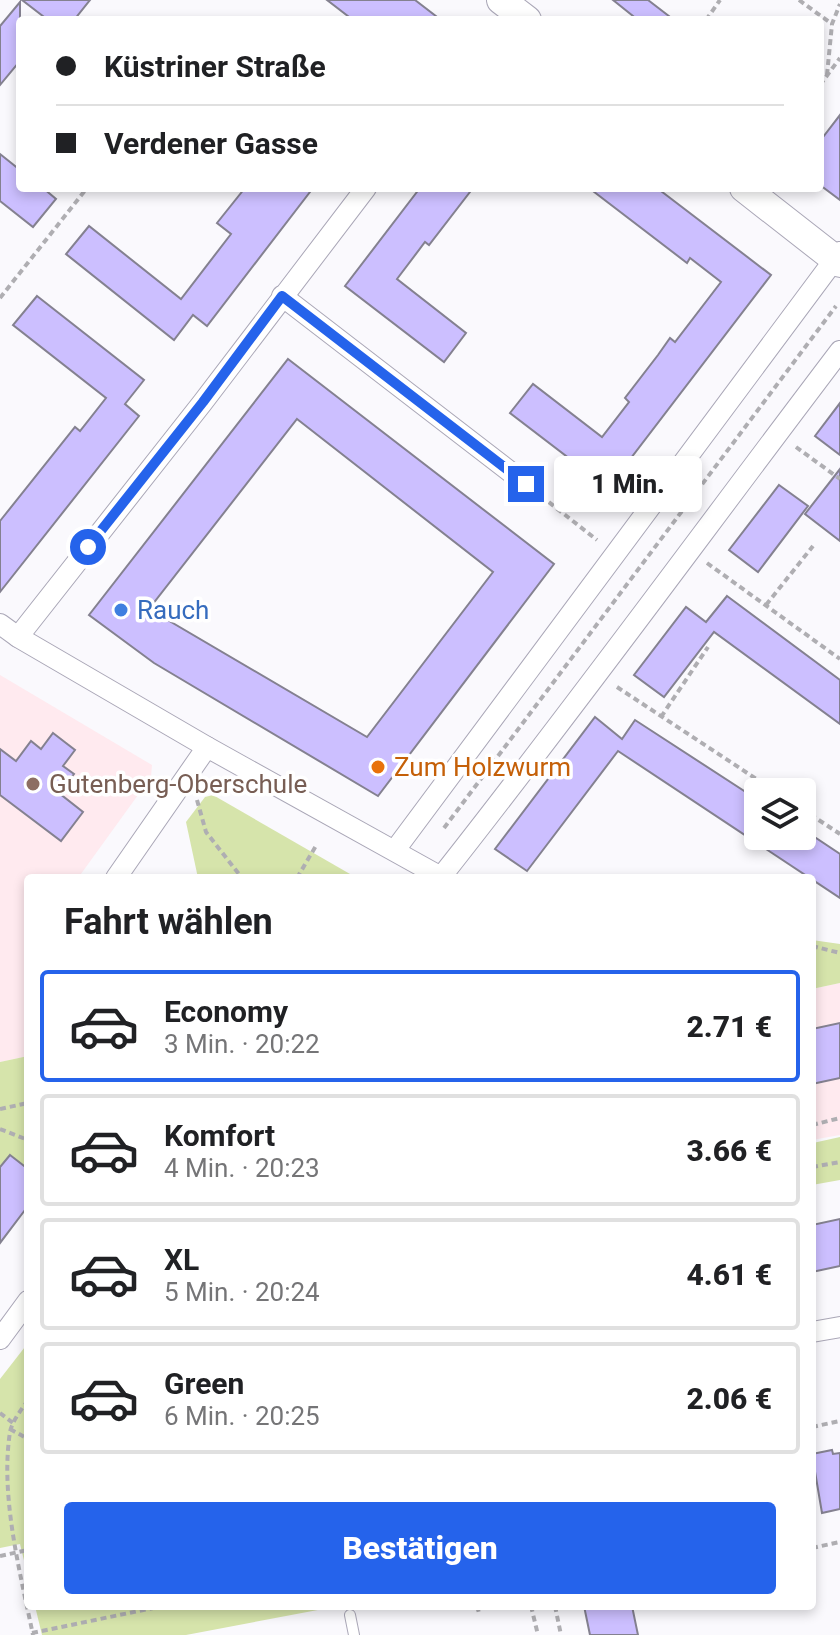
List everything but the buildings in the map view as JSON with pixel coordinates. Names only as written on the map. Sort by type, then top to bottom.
[{"type":"street","points":[[18,637],[363,192]]},
{"type":"street","points":[[395,850],[838,258],[749,192]]},
{"type":"street","points":[[282,296],[526,484]]},
{"type":"street","points":[[443,874],[840,351]]},
{"type":"street","points":[[0,624],[207,747],[436,874]]},
{"type":"street","points":[[119,874],[207,747]]},
{"type":"street","points":[[0,1339],[24,1306]]},
{"type":"street","points":[[816,1331],[840,1327]]},
{"type":"lane","points":[[350,1615],[354,1635]]},
{"type":"path","points":[[799,0],[821,16]]},
{"type":"path","points":[[827,75],[832,24],[840,4]]},
{"type":"path","points":[[824,18],[832,24]]},
{"type":"path","points":[[824,79],[840,58]]},
{"type":"path","points":[[0,298],[84,192]]},
{"type":"path","points":[[444,828],[836,306]]},
{"type":"path","points":[[778,433],[840,479]]},
{"type":"path","points":[[526,484],[615,554]]},
{"type":"path","points":[[766,605],[813,546]]},
{"type":"path","points":[[689,550],[840,659]]},
{"type":"path","points":[[661,717],[708,647]]},
{"type":"path","points":[[598,674],[755,778]]},
{"type":"path","points":[[190,771],[206,832],[239,874]]},
{"type":"path","points":[[816,818],[840,834]]},
{"type":"path","points":[[299,874],[317,844]]},
{"type":"path","points":[[816,947],[840,953]]},
{"type":"path","points":[[0,1109],[24,1104]]},
{"type":"path","points":[[816,1124],[840,1118]]},
{"type":"path","points":[[0,1129],[24,1138]]},
{"type":"path","points":[[816,1166],[840,1162]]},
{"type":"path","points":[[24,1406],[12,1426],[7,1455],[8,1515],[24,1591]]},
{"type":"path","points":[[0,1413],[24,1436]]},
{"type":"path","points":[[816,1426],[840,1421]]},
{"type":"path","points":[[816,1547],[840,1542]]},
{"type":"path","points":[[0,1556],[24,1551]]},
{"type":"path","points":[[28,1610],[33,1634],[144,1610]]},
{"type":"path","points":[[532,1610],[538,1635]]},
{"type":"path","points":[[556,1610],[561,1635]]},
{"type":"shaded area","points":[[0,675],[152,765],[151,777],[81,874],[24,874],[24,1057],[0,1062]]},
{"type":"shaded area","points":[[840,983],[840,1135],[816,1139],[816,988]]},
{"type":"green space","points":[[213,795],[350,874],[197,874],[186,822],[205,797]]},
{"type":"green space","points":[[816,941],[840,944],[840,983],[816,988]]},
{"type":"green space","points":[[24,1057],[24,1166],[10,1155],[0,1167],[0,1062]]},
{"type":"green space","points":[[840,1137],[840,1180],[816,1184],[816,1142]]},
{"type":"green space","points":[[24,1348],[24,1560],[20,1544],[0,1548],[0,1379]]},
{"type":"green space","points":[[36,1610],[318,1610],[186,1635],[42,1635]]},
{"type":"place","name":"Rauch","points":[[121,610]]},
{"type":"place","name":"Zum Holzwurm","points":[[378,767]]},
{"type":"place","name":"Gutenberg-Oberschule","points":[[33,784]]},
{"type":"route","points":[[88,547],[282,296],[526,484]]}]
